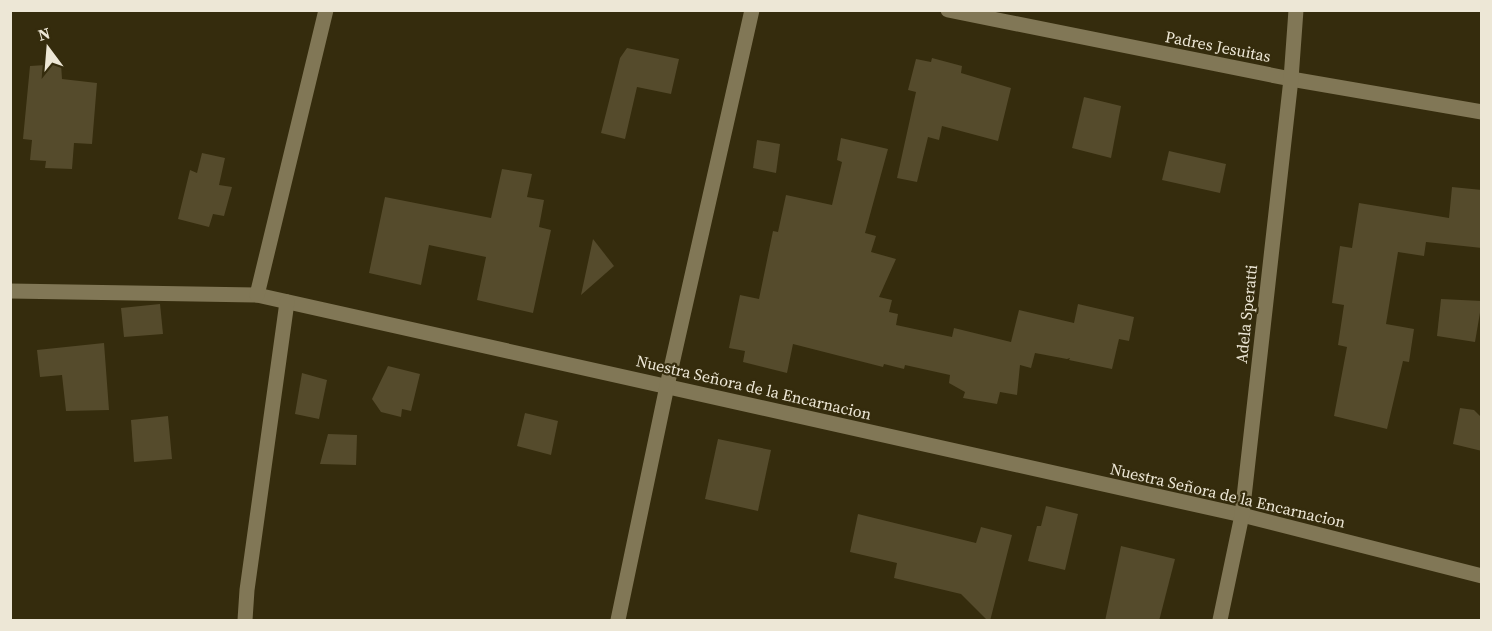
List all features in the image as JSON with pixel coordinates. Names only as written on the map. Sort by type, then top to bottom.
[{"type":"street","points":[[257,295],[326,10]]},
{"type":"street","points":[[618,621],[667,386],[752,10]]},
{"type":"street","name":"Padres Jesuitas","points":[[948,10],[1290,79],[1482,112]]},
{"type":"street","name":"Adela Speratti","points":[[1220,621],[1242,515],[1296,10]]},
{"type":"street","name":"Nuestra Señora de la Encarnacion","points":[[10,291],[257,295],[1242,515],[1482,576]]},
{"type":"street","points":[[245,621],[287,302]]},
{"type":"building","points":[[627,48],[679,59],[671,94],[637,87],[625,139],[601,133],[620,58]]},
{"type":"building","points":[[932,58],[962,66],[961,73],[1011,88],[998,141],[942,126],[939,140],[928,137],[917,182],[897,178],[916,92],[908,90],[916,59],[931,62]]},
{"type":"building","points":[[61,64],[62,79],[97,83],[92,144],[74,143],[72,169],[45,168],[46,161],[30,160],[32,140],[23,139],[30,66]]},
{"type":"building","points":[[1084,97],[1121,106],[1111,158],[1072,148]]},
{"type":"building","points":[[841,138],[888,149],[865,233],[876,236],[871,252],[896,259],[879,297],[892,300],[889,312],[898,314],[896,325],[952,337],[954,328],[1011,342],[1019,310],[1074,323],[1078,304],[1134,317],[1129,341],[1119,339],[1112,369],[1069,360],[1070,358],[1035,353],[1031,368],[1020,365],[1017,395],[1000,392],[997,404],[963,398],[965,392],[949,383],[950,375],[905,365],[904,369],[884,364],[883,367],[793,344],[787,373],[743,362],[745,351],[729,348],[740,295],[759,299],[773,231],[778,232],[786,195],[832,205],[842,162],[837,160]]},
{"type":"building","points":[[757,140],[780,144],[776,173],[753,168]]},
{"type":"building","points":[[1169,151],[1226,164],[1220,193],[1162,180]]},
{"type":"building","points":[[202,153],[225,158],[219,185],[232,187],[224,216],[213,214],[209,227],[178,219],[190,170],[197,173]]},
{"type":"building","points":[[502,169],[532,174],[527,197],[544,200],[539,227],[551,230],[533,313],[477,300],[486,257],[429,245],[421,285],[369,273],[385,197],[491,218]]},
{"type":"building","points":[[1452,187],[1482,190],[1482,248],[1426,242],[1424,256],[1398,252],[1386,324],[1414,329],[1409,362],[1403,361],[1387,429],[1334,416],[1347,347],[1338,345],[1344,305],[1332,303],[1340,246],[1352,248],[1359,203],[1449,218]]},
{"type":"building","points":[[593,239],[614,266],[581,295]]},
{"type":"building","points":[[1441,299],[1482,301],[1475,342],[1437,336]]},
{"type":"building","points":[[160,304],[163,334],[124,337],[121,308]]},
{"type":"building","points":[[104,343],[109,410],[66,411],[62,375],[40,377],[37,350]]},
{"type":"building","points":[[388,366],[420,374],[411,411],[402,409],[401,417],[381,412],[372,399]]},
{"type":"building","points":[[302,373],[327,380],[319,419],[295,414]]},
{"type":"building","points":[[1460,408],[1474,410],[1482,418],[1482,451],[1453,444]]},
{"type":"building","points":[[525,413],[558,421],[551,455],[517,446]]},
{"type":"building","points":[[168,416],[172,459],[134,462],[131,420]]},
{"type":"building","points":[[328,434],[357,435],[356,465],[320,464]]},
{"type":"building","points":[[718,439],[771,450],[758,511],[705,499]]},
{"type":"building","points":[[1046,506],[1078,514],[1065,570],[1028,561],[1037,526],[1041,526]]},
{"type":"building","points":[[858,514],[976,543],[981,527],[1012,535],[990,621],[961,594],[894,578],[897,563],[850,552]]},
{"type":"building","points":[[1121,546],[1175,559],[1159,621],[1105,621]]}]
